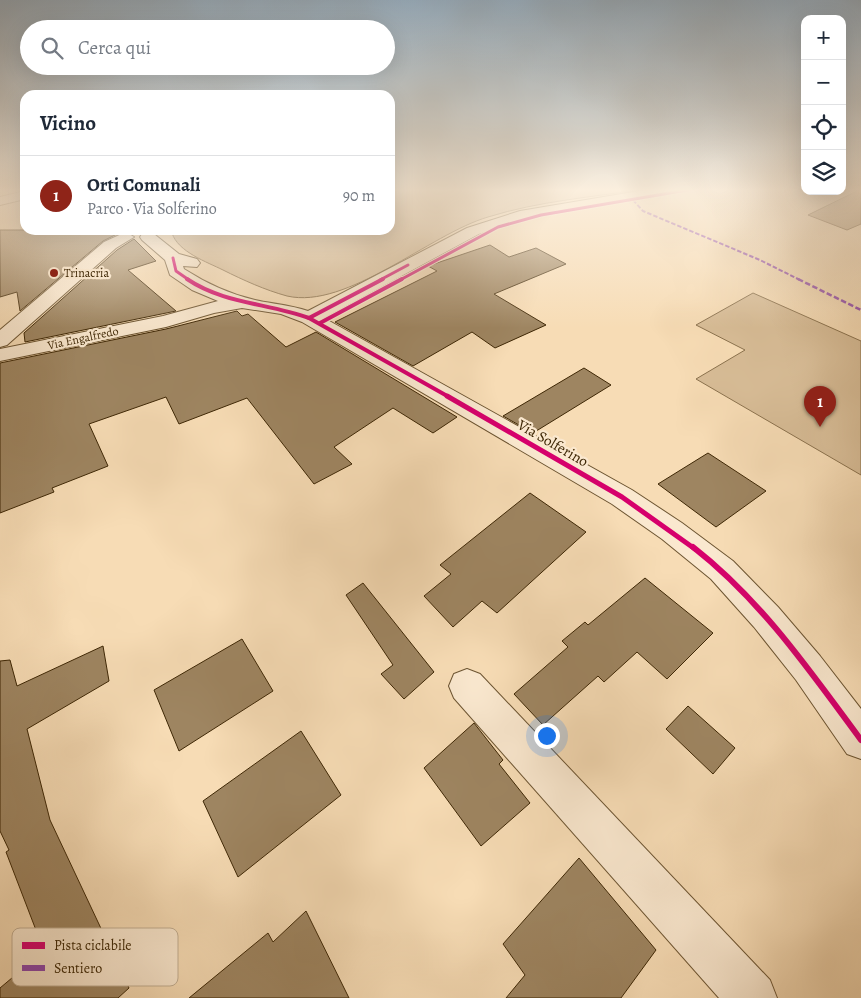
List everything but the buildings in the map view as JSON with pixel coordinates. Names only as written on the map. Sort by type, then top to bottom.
[{"type":"street","points":[[0,341],[123,236]]},
{"type":"street","name":"Via Solferino","points":[[156,236],[173,258],[215,279],[259,294],[296,314],[622,497],[672,531],[722,570],[766,617],[808,668],[861,740]]},
{"type":"street","points":[[296,314],[463,236]]},
{"type":"street","name":"Via Solferino","points":[[215,279],[243,302],[296,314]]},
{"type":"street","name":"Via Engalfredo","points":[[166,321],[192,307],[215,279]]},
{"type":"street","name":"Via Engalfredo","points":[[0,355],[166,321],[211,308],[243,302]]},
{"type":"street","points":[[467,686],[752,998]]},
{"type":"shaded area","points":[[173,236],[446,236],[362,282],[336,292],[310,297],[287,296],[262,288],[201,260],[180,246]]},
{"type":"shaded area","points":[[753,293],[861,341],[861,475],[696,379],[745,350],[696,325]]},
{"type":"marked path","points":[[702,236],[760,260],[861,310]]},
{"type":"cycle path","points":[[320,323],[482,236]]},
{"type":"cycle path","points":[[173,258],[176,271],[198,286],[227,298],[255,306],[284,309],[309,318],[335,331],[622,497],[672,531],[722,570],[766,617],[808,668],[861,740]]},
{"type":"cycle path","points":[[309,318],[408,265]]},
{"type":"place","name":"Trinacria","points":[[54,273]]},
{"type":"place","name":"Orti Comunali","points":[[820,427]]}]
